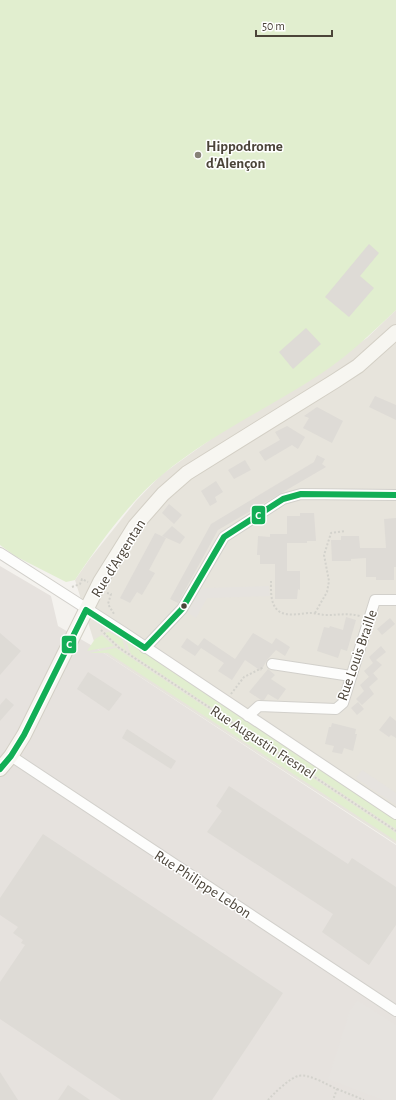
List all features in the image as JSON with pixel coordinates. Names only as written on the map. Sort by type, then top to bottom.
[{"type":"main road","name":"Rue d'Argentan","points":[[0,769],[11,756],[24,735],[100,582],[135,526],[163,494],[187,473],[358,366],[396,332]]},
{"type":"street","points":[[145,648],[182,609],[224,537],[283,500],[301,494],[396,495]]},
{"type":"street","name":"Rue Augustin Fresnel","points":[[0,553],[396,814]]},
{"type":"street","name":"Rue Louis Braille","points":[[248,716],[259,706],[336,709],[343,703],[376,600],[396,600]]},
{"type":"street","points":[[272,664],[352,676]]},
{"type":"street","name":"Rue Philippe Lebon","points":[[11,756],[396,1011]]},
{"type":"path","points":[[314,613],[327,592],[329,581],[324,555],[331,533],[345,531]]},
{"type":"path","points":[[271,581],[272,597],[275,607],[280,612],[287,614],[314,613],[327,615],[350,613],[370,619]]},
{"type":"path","name":"Rue Augustin Fresnel","points":[[129,654],[396,831]]},
{"type":"path","points":[[226,702],[244,677],[272,664]]},
{"type":"path","points":[[268,1100],[274,1093],[297,1076],[305,1076],[364,1100]]},
{"type":"path","points":[[333,1100],[337,1089]]},
{"type":"shaded area","points":[[396,310],[396,844],[96,648],[75,580],[136,501],[161,475],[214,437],[367,338]]},
{"type":"shaded area","points":[[0,566],[51,596],[58,626],[96,648],[396,845],[396,1100],[0,1100]]},
{"type":"shaded area","points":[[269,586],[270,596],[207,598],[196,618],[188,613],[200,590],[205,588]]},
{"type":"shaded area","points":[[362,770],[396,793],[396,805],[356,778]]},
{"type":"shaded area","points":[[357,1000],[396,1025],[396,1100],[383,1100],[328,1079],[350,1010]]},
{"type":"green space","name":"Hippodrome d'Alençon","points":[[0,0],[396,0],[396,310],[342,359],[302,386],[220,434],[181,460],[162,475],[126,511],[104,538],[75,580],[66,582],[15,556],[0,545]]},
{"type":"green space","points":[[109,632],[122,639],[126,651],[104,633]]},
{"type":"green space","points":[[102,635],[114,646],[87,651],[95,639]]},
{"type":"green space","points":[[126,641],[396,820],[396,829],[131,654]]},
{"type":"green space","points":[[116,648],[396,833],[396,841],[108,653],[89,653]]},
{"type":"building","points":[[369,244],[379,253],[360,276],[374,288],[349,317],[325,297]]},
{"type":"building","points":[[306,328],[321,344],[293,369],[279,352]]},
{"type":"building","points":[[375,396],[396,405],[396,420],[369,407]]},
{"type":"building","points":[[317,407],[343,421],[332,443],[303,428],[309,418],[304,416]]},
{"type":"building","points":[[287,426],[305,437],[298,449],[292,445],[265,461],[259,452],[280,440],[275,432]]},
{"type":"building","points":[[317,455],[325,459],[322,464],[326,467],[218,530],[178,603],[170,599],[211,524],[314,462]]},
{"type":"building","points":[[245,460],[251,470],[234,479],[228,470]]},
{"type":"building","points":[[216,481],[223,492],[215,497],[217,502],[210,506],[201,491]]},
{"type":"building","points":[[169,504],[182,515],[174,524],[162,513]]},
{"type":"building","points":[[300,513],[314,513],[316,541],[307,541],[307,543],[287,543],[287,571],[300,571],[300,590],[298,589],[297,599],[275,599],[275,564],[260,564],[260,555],[257,555],[258,536],[270,537],[270,534],[287,534],[287,516],[300,516]]},
{"type":"building","points":[[396,518],[396,567],[394,567],[394,580],[376,580],[376,577],[366,577],[366,558],[351,559],[351,561],[332,561],[331,540],[341,540],[341,536],[359,536],[360,548],[386,548],[384,519]]},
{"type":"building","points":[[172,526],[185,537],[180,544],[162,536]]},
{"type":"building","points":[[155,533],[166,538],[149,570],[155,573],[142,595],[137,592],[130,603],[120,598]]},
{"type":"building","points":[[346,617],[356,620],[347,651],[341,649],[338,658],[317,651],[324,627],[329,628],[330,626],[343,630]]},
{"type":"building","points":[[390,618],[395,624],[382,635],[377,629]]},
{"type":"building","points":[[0,633],[21,651],[0,675]]},
{"type":"building","points":[[253,633],[272,644],[276,638],[290,647],[285,656],[276,650],[267,660],[261,671],[245,660],[232,680],[218,671],[224,663],[201,648],[195,656],[181,647],[187,638],[198,646],[204,638],[235,659]]},
{"type":"building","points":[[381,646],[386,652],[376,660],[382,665],[369,677],[364,671],[373,663],[369,657]]},
{"type":"building","points":[[268,669],[275,675],[271,679],[286,689],[278,700],[268,694],[264,700],[261,700],[249,692]]},
{"type":"building","points":[[88,672],[122,694],[109,711],[77,689]]},
{"type":"building","points":[[373,673],[378,679],[369,687],[374,694],[362,705],[356,699],[364,691],[360,685]]},
{"type":"building","points":[[6,698],[14,705],[0,721],[0,705]]},
{"type":"building","points":[[358,702],[364,709],[357,715],[351,708]]},
{"type":"building","points":[[390,716],[396,721],[396,738],[391,735],[389,737],[379,730]]},
{"type":"building","points":[[332,723],[356,729],[355,734],[357,734],[353,751],[344,748],[342,754],[332,752],[334,746],[325,744],[329,727],[331,727]]},
{"type":"building","points":[[127,729],[176,761],[171,769],[122,738]]},
{"type":"building","points":[[229,786],[348,864],[352,858],[396,887],[396,925],[369,965],[322,932],[333,914],[207,832],[222,811],[216,806]]},
{"type":"building","points":[[43,834],[283,993],[212,1100],[121,1100],[0,1019],[0,982],[25,945],[21,943],[23,940],[13,933],[18,927],[0,915],[0,898]]},
{"type":"building","points":[[0,1072],[18,1100],[0,1100]]},
{"type":"building","points":[[68,1085],[90,1100],[58,1100]]},
{"type":"transit line","name":"C","points":[[0,769],[11,756],[24,735],[86,610],[145,648],[182,609],[224,537],[283,499],[301,494],[396,495]]},
{"type":"place","name":"Hippodrome d'Alençon","points":[[198,155]]}]
